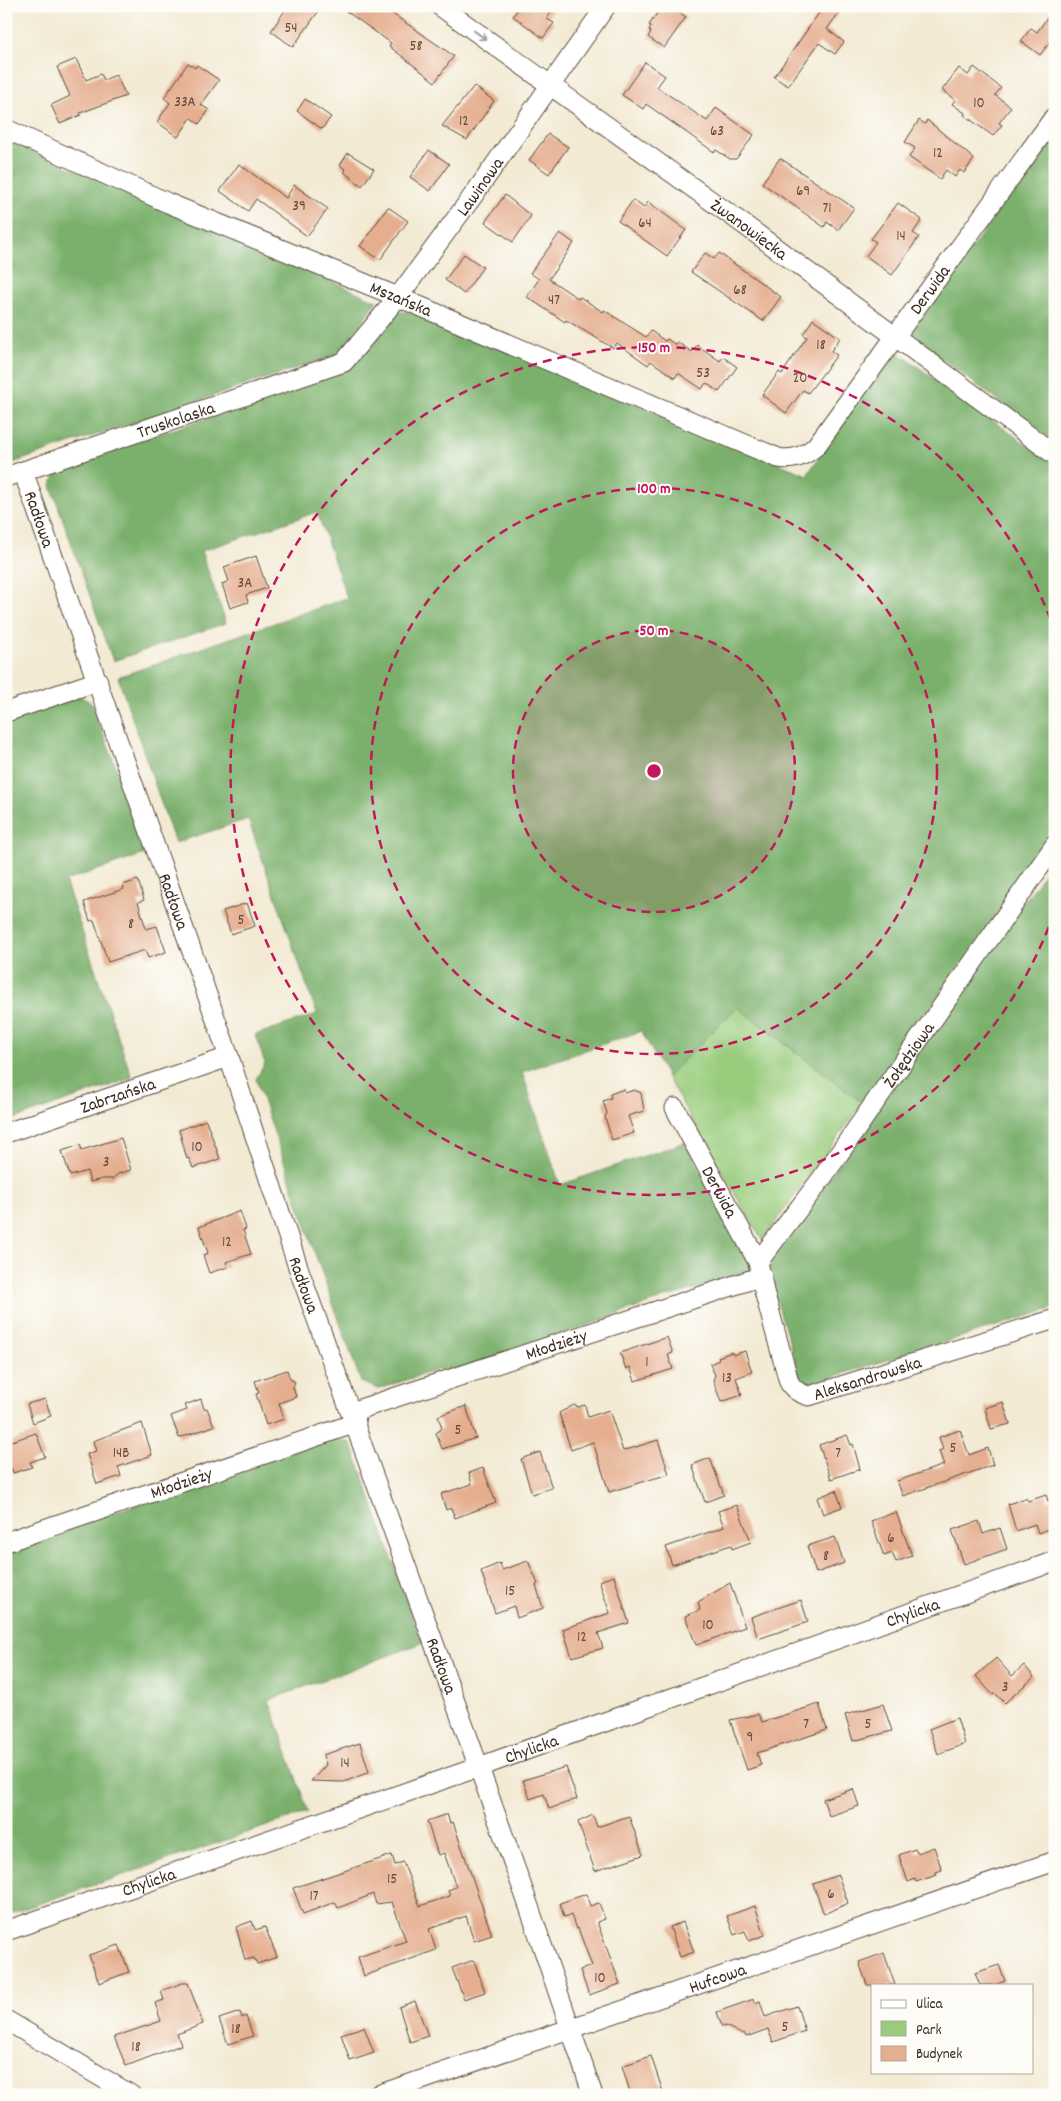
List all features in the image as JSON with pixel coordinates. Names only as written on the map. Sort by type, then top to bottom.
[{"type":"street","name":"Żwanowiecka","points":[[440,6],[895,336],[1055,455]]},
{"type":"street","name":"Lawinowa","points":[[344,362],[398,297],[475,193],[606,6]]},
{"type":"street","name":"Derwida","points":[[798,458],[816,446],[1055,116]]},
{"type":"street","name":"Mszańska","points":[[6,129],[168,203],[398,297],[778,458],[787,460],[798,458]]},
{"type":"street","name":"Truskolaska","points":[[15,474],[344,362]]},
{"type":"street","name":"Radłowa","points":[[15,474],[98,682],[229,1057],[299,1270],[479,1767],[593,2095]]},
{"type":"street","points":[[6,712],[98,682]]},
{"type":"street","name":"Żołędziowa","points":[[760,1269],[1055,845]]},
{"type":"street","name":"Zabrzańska","points":[[6,1133],[229,1057]]},
{"type":"street","name":"Derwida","points":[[675,1108],[760,1269]]},
{"type":"street","name":"Aleksandrowska","points":[[760,1269],[789,1382],[792,1388],[809,1396],[1055,1318]]},
{"type":"street","name":"Młodzieży","points":[[6,1542],[760,1269]]},
{"type":"street","name":"Chylicka","points":[[6,1931],[479,1767],[1055,1562]]},
{"type":"street","name":"Hufcowa","points":[[378,2095],[570,2027],[1055,1861]]},
{"type":"street","points":[[6,2020],[131,2095]]},
{"type":"green space","points":[[1055,131],[1055,443],[910,335]]},
{"type":"green space","points":[[6,140],[377,301],[339,354],[6,465]]},
{"type":"green space","points":[[399,312],[413,312],[807,475],[893,349],[1055,465],[1055,833],[863,1103],[737,1007],[667,1077],[641,1031],[522,1072],[560,1185],[685,1142],[756,1272],[667,1297],[443,1376],[440,1369],[378,1389],[361,1382],[256,1079],[265,1063],[255,1035],[317,1014],[248,819],[175,843],[118,677],[347,598],[317,512],[201,551],[226,623],[113,661],[51,486],[58,468],[315,382],[349,367],[379,328]]},
{"type":"green space","points":[[74,693],[92,703],[148,853],[65,881],[132,1078],[6,1122],[6,717]]},
{"type":"green space","points":[[1055,858],[1055,1308],[803,1386],[766,1267]]},
{"type":"green space","points":[[737,1007],[863,1103],[762,1240],[667,1077]]},
{"type":"green space","points":[[334,1437],[351,1443],[422,1643],[269,1700],[308,1812],[6,1915],[6,1549]]},
{"type":"building","points":[[288,6],[309,6],[318,12],[293,47],[271,31]]},
{"type":"building","points":[[339,6],[381,6],[454,56],[435,82],[389,46],[391,43]]},
{"type":"building","points":[[520,6],[555,6],[547,19],[554,23],[543,38],[513,16]]},
{"type":"building","points":[[662,6],[670,6],[686,17],[664,48],[648,37],[651,32],[649,30],[651,26],[649,25]]},
{"type":"building","points":[[824,6],[844,6],[827,29],[844,42],[835,54],[819,43],[788,86],[774,77]]},
{"type":"building","points":[[1055,7],[1055,35],[1040,55],[1021,41],[1031,28],[1037,32]]},
{"type":"building","points":[[76,59],[86,80],[101,74],[104,80],[116,75],[126,96],[80,113],[81,115],[60,124],[51,105],[70,96],[57,67]]},
{"type":"building","points":[[645,62],[665,76],[657,87],[707,121],[716,108],[754,135],[736,159],[730,159],[716,150],[714,152],[646,104],[643,109],[622,95]]},
{"type":"building","points":[[188,63],[195,68],[197,65],[219,80],[201,105],[209,110],[199,124],[191,118],[178,137],[157,122],[170,103],[164,98]]},
{"type":"building","points":[[974,67],[1001,88],[995,95],[1011,107],[999,123],[1002,125],[993,136],[964,115],[965,113],[952,104],[955,100],[942,90],[959,68],[968,75]]},
{"type":"building","points":[[474,86],[494,101],[467,140],[442,126]]},
{"type":"building","points":[[305,99],[331,117],[322,129],[297,111]]},
{"type":"building","points":[[919,120],[925,124],[927,120],[974,159],[964,173],[960,170],[955,177],[946,170],[940,179],[909,157],[915,148],[905,142]]},
{"type":"building","points":[[548,134],[568,147],[549,174],[529,160]]},
{"type":"building","points":[[429,150],[449,164],[430,191],[410,177]]},
{"type":"building","points":[[348,153],[374,169],[362,186],[344,172],[346,170],[340,165]]},
{"type":"building","points":[[780,158],[854,208],[838,230],[827,222],[824,227],[762,183]]},
{"type":"building","points":[[239,164],[286,198],[294,185],[328,209],[307,236],[256,199],[248,211],[220,191]]},
{"type":"building","points":[[505,195],[531,216],[513,242],[485,222]]},
{"type":"building","points":[[633,200],[644,208],[648,202],[686,230],[667,256],[618,221]]},
{"type":"building","points":[[898,203],[922,220],[913,233],[919,237],[892,275],[866,256],[876,242],[871,239]]},
{"type":"building","points":[[388,207],[408,221],[380,260],[360,246]]},
{"type":"building","points":[[560,233],[574,243],[549,279],[579,299],[580,297],[603,312],[604,310],[646,337],[651,331],[665,341],[667,339],[676,345],[677,342],[692,352],[697,345],[720,361],[723,357],[737,367],[719,392],[706,383],[702,389],[678,373],[675,378],[651,361],[648,365],[617,343],[613,348],[566,320],[565,322],[527,297],[539,279],[530,273]]},
{"type":"building","points":[[705,253],[714,259],[719,253],[781,297],[763,321],[691,272]]},
{"type":"building","points":[[464,254],[483,267],[464,294],[445,280]]},
{"type":"building","points":[[813,319],[840,338],[831,351],[837,355],[808,393],[803,390],[786,413],[762,395],[779,372],[782,374],[807,337],[803,334]]},
{"type":"building","points":[[256,556],[267,588],[246,595],[248,602],[230,608],[222,584],[229,581],[224,567]]},
{"type":"building","points":[[138,880],[144,900],[138,902],[146,929],[157,926],[166,952],[148,958],[145,950],[108,962],[94,920],[90,921],[84,902],[124,889],[123,885]]},
{"type":"building","points":[[247,903],[255,926],[231,934],[223,911]]},
{"type":"building","points":[[624,1089],[625,1093],[634,1090],[641,1093],[644,1111],[628,1116],[634,1133],[612,1140],[605,1117],[607,1113],[603,1101],[611,1098],[610,1094]]},
{"type":"building","points":[[206,1120],[220,1159],[193,1168],[189,1158],[187,1159],[179,1130]]},
{"type":"building","points":[[121,1138],[131,1170],[118,1174],[112,1179],[90,1182],[87,1171],[70,1176],[62,1151],[80,1145],[82,1150]]},
{"type":"building","points":[[240,1211],[246,1229],[243,1230],[251,1254],[226,1262],[228,1267],[209,1273],[203,1255],[208,1253],[199,1227]]},
{"type":"building","points":[[667,1337],[673,1353],[668,1355],[673,1369],[635,1381],[630,1367],[626,1369],[620,1353]]},
{"type":"building","points":[[745,1351],[752,1372],[736,1378],[742,1395],[721,1402],[713,1380],[715,1375],[710,1364],[719,1360],[718,1357],[732,1352],[733,1355]]},
{"type":"building","points":[[287,1370],[290,1379],[295,1382],[293,1387],[296,1397],[279,1403],[284,1419],[266,1425],[256,1394],[259,1393],[255,1381]]},
{"type":"building","points":[[45,1399],[51,1416],[33,1423],[27,1404]]},
{"type":"building","points":[[201,1399],[204,1409],[207,1408],[214,1426],[179,1438],[171,1416],[187,1410],[185,1405]]},
{"type":"building","points":[[1003,1402],[1010,1424],[991,1429],[985,1408]]},
{"type":"building","points":[[574,1405],[578,1407],[585,1405],[588,1417],[609,1410],[623,1451],[658,1440],[669,1474],[609,1492],[593,1442],[571,1450],[559,1413]]},
{"type":"building","points":[[466,1406],[476,1438],[442,1449],[436,1433],[442,1428],[438,1416]]},
{"type":"building","points":[[142,1423],[152,1455],[118,1467],[121,1476],[97,1484],[87,1454],[96,1451],[93,1441]]},
{"type":"building","points":[[960,1430],[969,1455],[988,1448],[993,1465],[903,1496],[897,1481],[944,1465],[939,1451],[943,1449],[939,1437]]},
{"type":"building","points":[[36,1433],[45,1457],[30,1462],[32,1467],[13,1473],[12,1469],[6,1471],[6,1443]]},
{"type":"building","points":[[847,1435],[851,1445],[853,1444],[860,1469],[831,1479],[819,1445]]},
{"type":"building","points":[[540,1452],[552,1488],[532,1494],[521,1459]]},
{"type":"building","points":[[710,1458],[724,1495],[705,1502],[692,1465]]},
{"type":"building","points":[[483,1468],[496,1503],[455,1518],[451,1508],[446,1510],[441,1494],[472,1484],[469,1473]]},
{"type":"building","points":[[836,1490],[842,1507],[823,1514],[817,1498]]},
{"type":"building","points":[[1046,1495],[1048,1501],[1055,1498],[1055,1526],[1038,1533],[1035,1524],[1016,1531],[1008,1504],[1026,1498],[1028,1501]]},
{"type":"building","points":[[737,1505],[751,1542],[732,1549],[731,1545],[672,1565],[666,1547],[724,1527],[718,1511]]},
{"type":"building","points":[[896,1512],[912,1556],[896,1562],[892,1553],[884,1556],[871,1521]]},
{"type":"building","points":[[979,1521],[983,1534],[1000,1528],[1007,1549],[964,1564],[952,1530]]},
{"type":"building","points":[[835,1537],[844,1563],[816,1573],[807,1546]]},
{"type":"building","points":[[528,1561],[538,1584],[536,1585],[543,1608],[517,1618],[514,1606],[495,1613],[481,1571],[500,1563],[502,1570]]},
{"type":"building","points":[[614,1576],[629,1623],[598,1633],[603,1648],[572,1657],[563,1629],[610,1613],[599,1581]]},
{"type":"building","points":[[730,1583],[745,1627],[696,1645],[685,1616],[700,1610],[698,1602]]},
{"type":"building","points":[[801,1600],[808,1622],[758,1639],[751,1617]]},
{"type":"building","points":[[996,1658],[1012,1676],[1024,1665],[1034,1677],[1005,1703],[995,1693],[993,1695],[976,1676]]},
{"type":"building","points":[[819,1704],[827,1730],[757,1753],[761,1765],[747,1770],[730,1720],[758,1714],[762,1722]]},
{"type":"building","points":[[883,1704],[892,1731],[853,1741],[845,1715]]},
{"type":"building","points":[[957,1718],[965,1744],[938,1754],[929,1729]]},
{"type":"building","points":[[360,1743],[369,1772],[344,1782],[311,1781],[326,1765],[323,1755]]},
{"type":"building","points":[[566,1767],[577,1799],[549,1809],[544,1794],[530,1799],[523,1780]]},
{"type":"building","points":[[853,1789],[859,1806],[829,1816],[823,1799]]},
{"type":"building","points":[[447,1814],[450,1823],[453,1822],[492,1935],[474,1941],[466,1916],[429,1929],[436,1950],[364,1976],[358,1957],[406,1941],[392,1902],[376,1904],[373,1894],[338,1908],[335,1902],[303,1914],[293,1888],[392,1855],[395,1865],[403,1862],[420,1906],[450,1896],[448,1890],[456,1887],[444,1853],[438,1855],[427,1821]]},
{"type":"building","points":[[593,1815],[597,1827],[629,1816],[643,1855],[595,1871],[578,1822]]},
{"type":"building","points":[[934,1847],[942,1870],[936,1872],[937,1875],[916,1882],[915,1879],[908,1882],[899,1855],[915,1849],[917,1853]]},
{"type":"building","points":[[838,1875],[848,1903],[824,1914],[813,1884]]},
{"type":"building","points":[[586,1894],[590,1906],[599,1903],[605,1919],[597,1922],[620,1984],[589,1995],[580,1970],[592,1966],[578,1928],[576,1929],[571,1915],[564,1917],[560,1903]]},
{"type":"building","points":[[755,1906],[765,1935],[749,1941],[745,1931],[734,1935],[727,1916]]},
{"type":"building","points":[[252,1921],[255,1930],[265,1927],[277,1957],[257,1964],[254,1958],[245,1960],[236,1927]]},
{"type":"building","points":[[683,1922],[694,1952],[680,1957],[670,1927]]},
{"type":"building","points":[[119,1945],[129,1972],[99,1983],[89,1955]]},
{"type":"building","points":[[884,1953],[895,1984],[867,1985],[859,1962]]},
{"type":"building","points":[[474,1960],[485,1992],[464,1999],[452,1968]]},
{"type":"building","points":[[999,1965],[1005,1981],[997,1984],[980,1984],[975,1973]]},
{"type":"building","points":[[182,1983],[188,1983],[203,2024],[177,2034],[181,2045],[126,2066],[114,2037],[161,2021],[155,2003],[164,2000],[161,1991]]},
{"type":"building","points":[[754,1999],[755,2003],[760,2001],[765,2017],[797,2006],[805,2031],[773,2042],[768,2029],[746,2037],[744,2033],[741,2034],[726,2026],[722,2027],[717,2012]]},
{"type":"building","points":[[415,2001],[428,2036],[410,2042],[399,2007]]},
{"type":"building","points":[[240,2012],[242,2018],[246,2016],[253,2036],[228,2044],[219,2019]]},
{"type":"building","points":[[364,2027],[374,2053],[350,2061],[341,2034]]},
{"type":"building","points":[[651,2056],[664,2095],[631,2095],[622,2066]]}]
